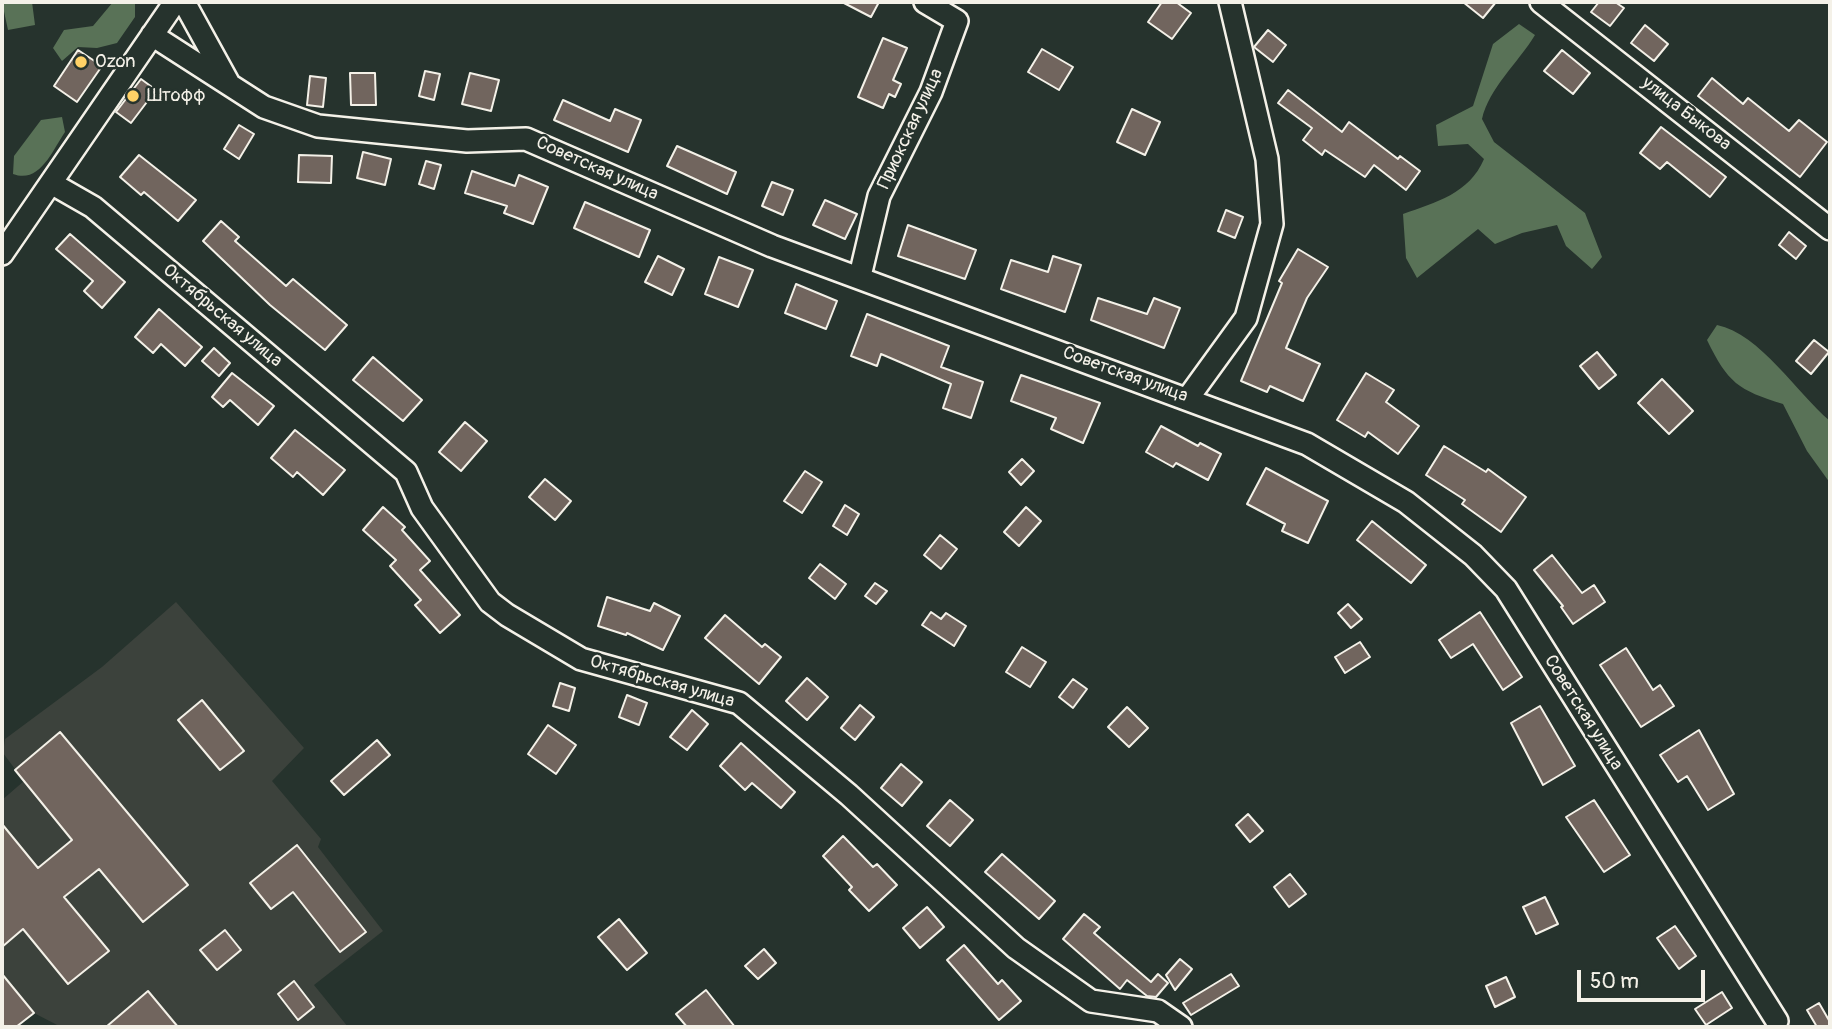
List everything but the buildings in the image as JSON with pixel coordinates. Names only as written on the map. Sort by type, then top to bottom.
[{"type":"street","points":[[2,254],[175,2]]},
{"type":"street","name":"Советская улица","points":[[184,2],[229,84]]},
{"type":"street","name":"Приокская улица","points":[[860,276],[879,196],[931,92],[957,21],[925,2]]},
{"type":"street","points":[[1188,398],[1246,318],[1272,225],[1267,159],[1230,2]]},
{"type":"street","name":"улица Быкова","points":[[1541,2],[1830,229]]},
{"type":"street","name":"Советская улица","points":[[152,35],[264,107],[318,126],[467,141],[526,139],[772,246],[860,276],[1307,444],[1406,502],[1486,567],[1513,601],[1780,1025]]},
{"type":"street","name":"Октябрьская улица","points":[[51,183],[93,207],[406,472],[422,508],[490,602],[499,609],[581,659],[739,704],[849,796],[1016,948],[1091,1001],[1158,1011],[1181,1027]]},
{"type":"shaded area","points":[[176,602],[304,748],[272,781],[321,839],[318,847],[383,931],[314,985],[348,1027],[61,1027],[34,1013],[16,1027],[2,1027],[2,800],[24,781],[3,753],[5,739],[102,667]]},
{"type":"green space","points":[[2,2],[32,2],[35,25],[8,30]]},
{"type":"green space","points":[[113,2],[135,2],[135,17],[117,43],[97,48],[78,47],[62,61],[53,48],[64,30],[93,26]]},
{"type":"green space","points":[[1519,24],[1535,35],[1497,86],[1482,119],[1494,142],[1585,213],[1602,257],[1592,269],[1566,246],[1557,225],[1522,233],[1495,244],[1478,229],[1417,278],[1406,258],[1403,214],[1439,201],[1460,189],[1478,171],[1484,159],[1468,144],[1438,146],[1436,125],[1473,106],[1493,44]]},
{"type":"green space","points":[[62,117],[65,132],[44,164],[31,174],[13,174],[14,156],[41,120]]},
{"type":"green space","points":[[1717,325],[1733,331],[1763,352],[1830,421],[1830,483],[1807,451],[1783,404],[1745,389],[1721,366],[1707,340]]},
{"type":"place","name":"Ozon","points":[[81,62]]},
{"type":"place","name":"Штофф","points":[[133,96]]}]
